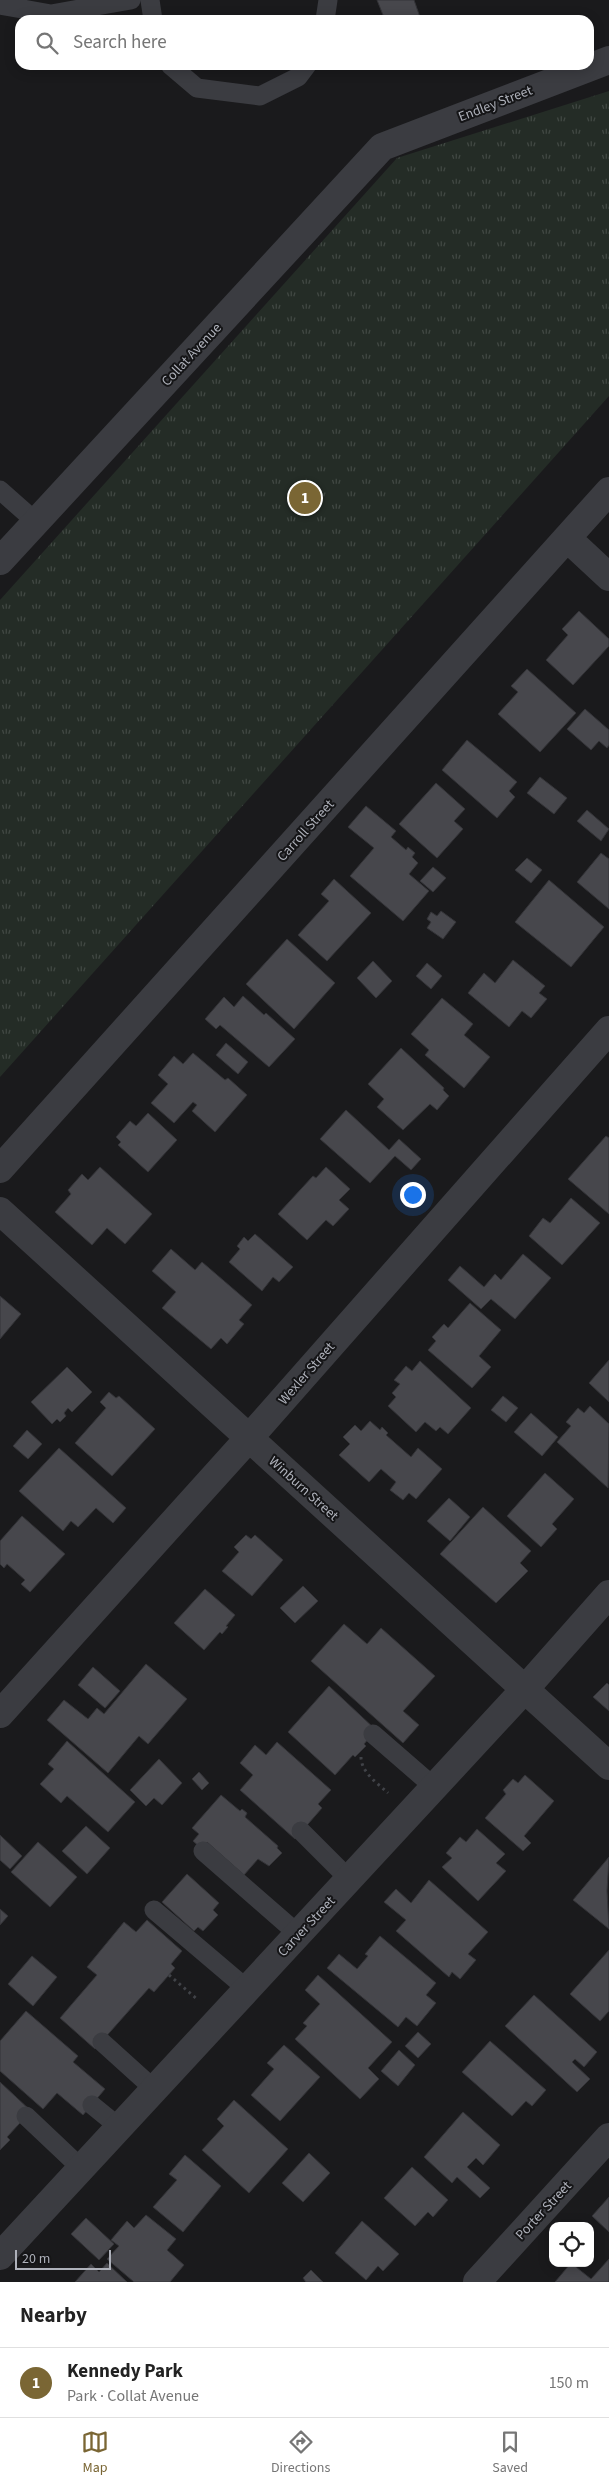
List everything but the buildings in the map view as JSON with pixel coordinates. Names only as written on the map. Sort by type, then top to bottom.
[{"type":"street","name":"Endley Street","points":[[594,66],[609,60]]},
{"type":"street","name":"Endley Street","points":[[382,147],[583,70]]},
{"type":"street","name":"Collat Avenue","points":[[0,561],[382,147]]},
{"type":"street","name":"Carroll Street","points":[[0,1169],[609,491]]},
{"type":"street","points":[[567,538],[609,577]]},
{"type":"street","name":"Wexler Street","points":[[0,1714],[249,1438],[609,1030]]},
{"type":"street","name":"Winburn Street","points":[[0,1211],[609,1766]]},
{"type":"street","name":"Carver Street","points":[[0,2256],[525,1689],[609,1594]]},
{"type":"street","name":"Porter Street","points":[[476,2282],[609,2138]]},
{"type":"lane","points":[[0,5],[51,14],[131,0]]},
{"type":"lane","points":[[150,0],[152,15]]},
{"type":"lane","points":[[326,15],[328,0]]},
{"type":"lane","points":[[176,70],[197,88],[260,96],[298,77],[303,70]]},
{"type":"lane","points":[[0,490],[36,522]]},
{"type":"lane","points":[[372,1734],[434,1787]]},
{"type":"lane","points":[[301,1831],[350,1879]]},
{"type":"lane","points":[[203,1851],[298,1934]]},
{"type":"lane","points":[[154,1910],[247,1989]]},
{"type":"lane","points":[[102,2042],[154,2089]]},
{"type":"lane","points":[[92,2105],[119,2127]]},
{"type":"lane","points":[[26,2116],[81,2168]]},
{"type":"path","points":[[169,1975],[219,2019]]},
{"type":"green space","points":[[609,91],[609,396],[0,1077],[0,600],[397,158]]},
{"type":"place","name":"Kennedy Park","points":[[305,498]]}]
